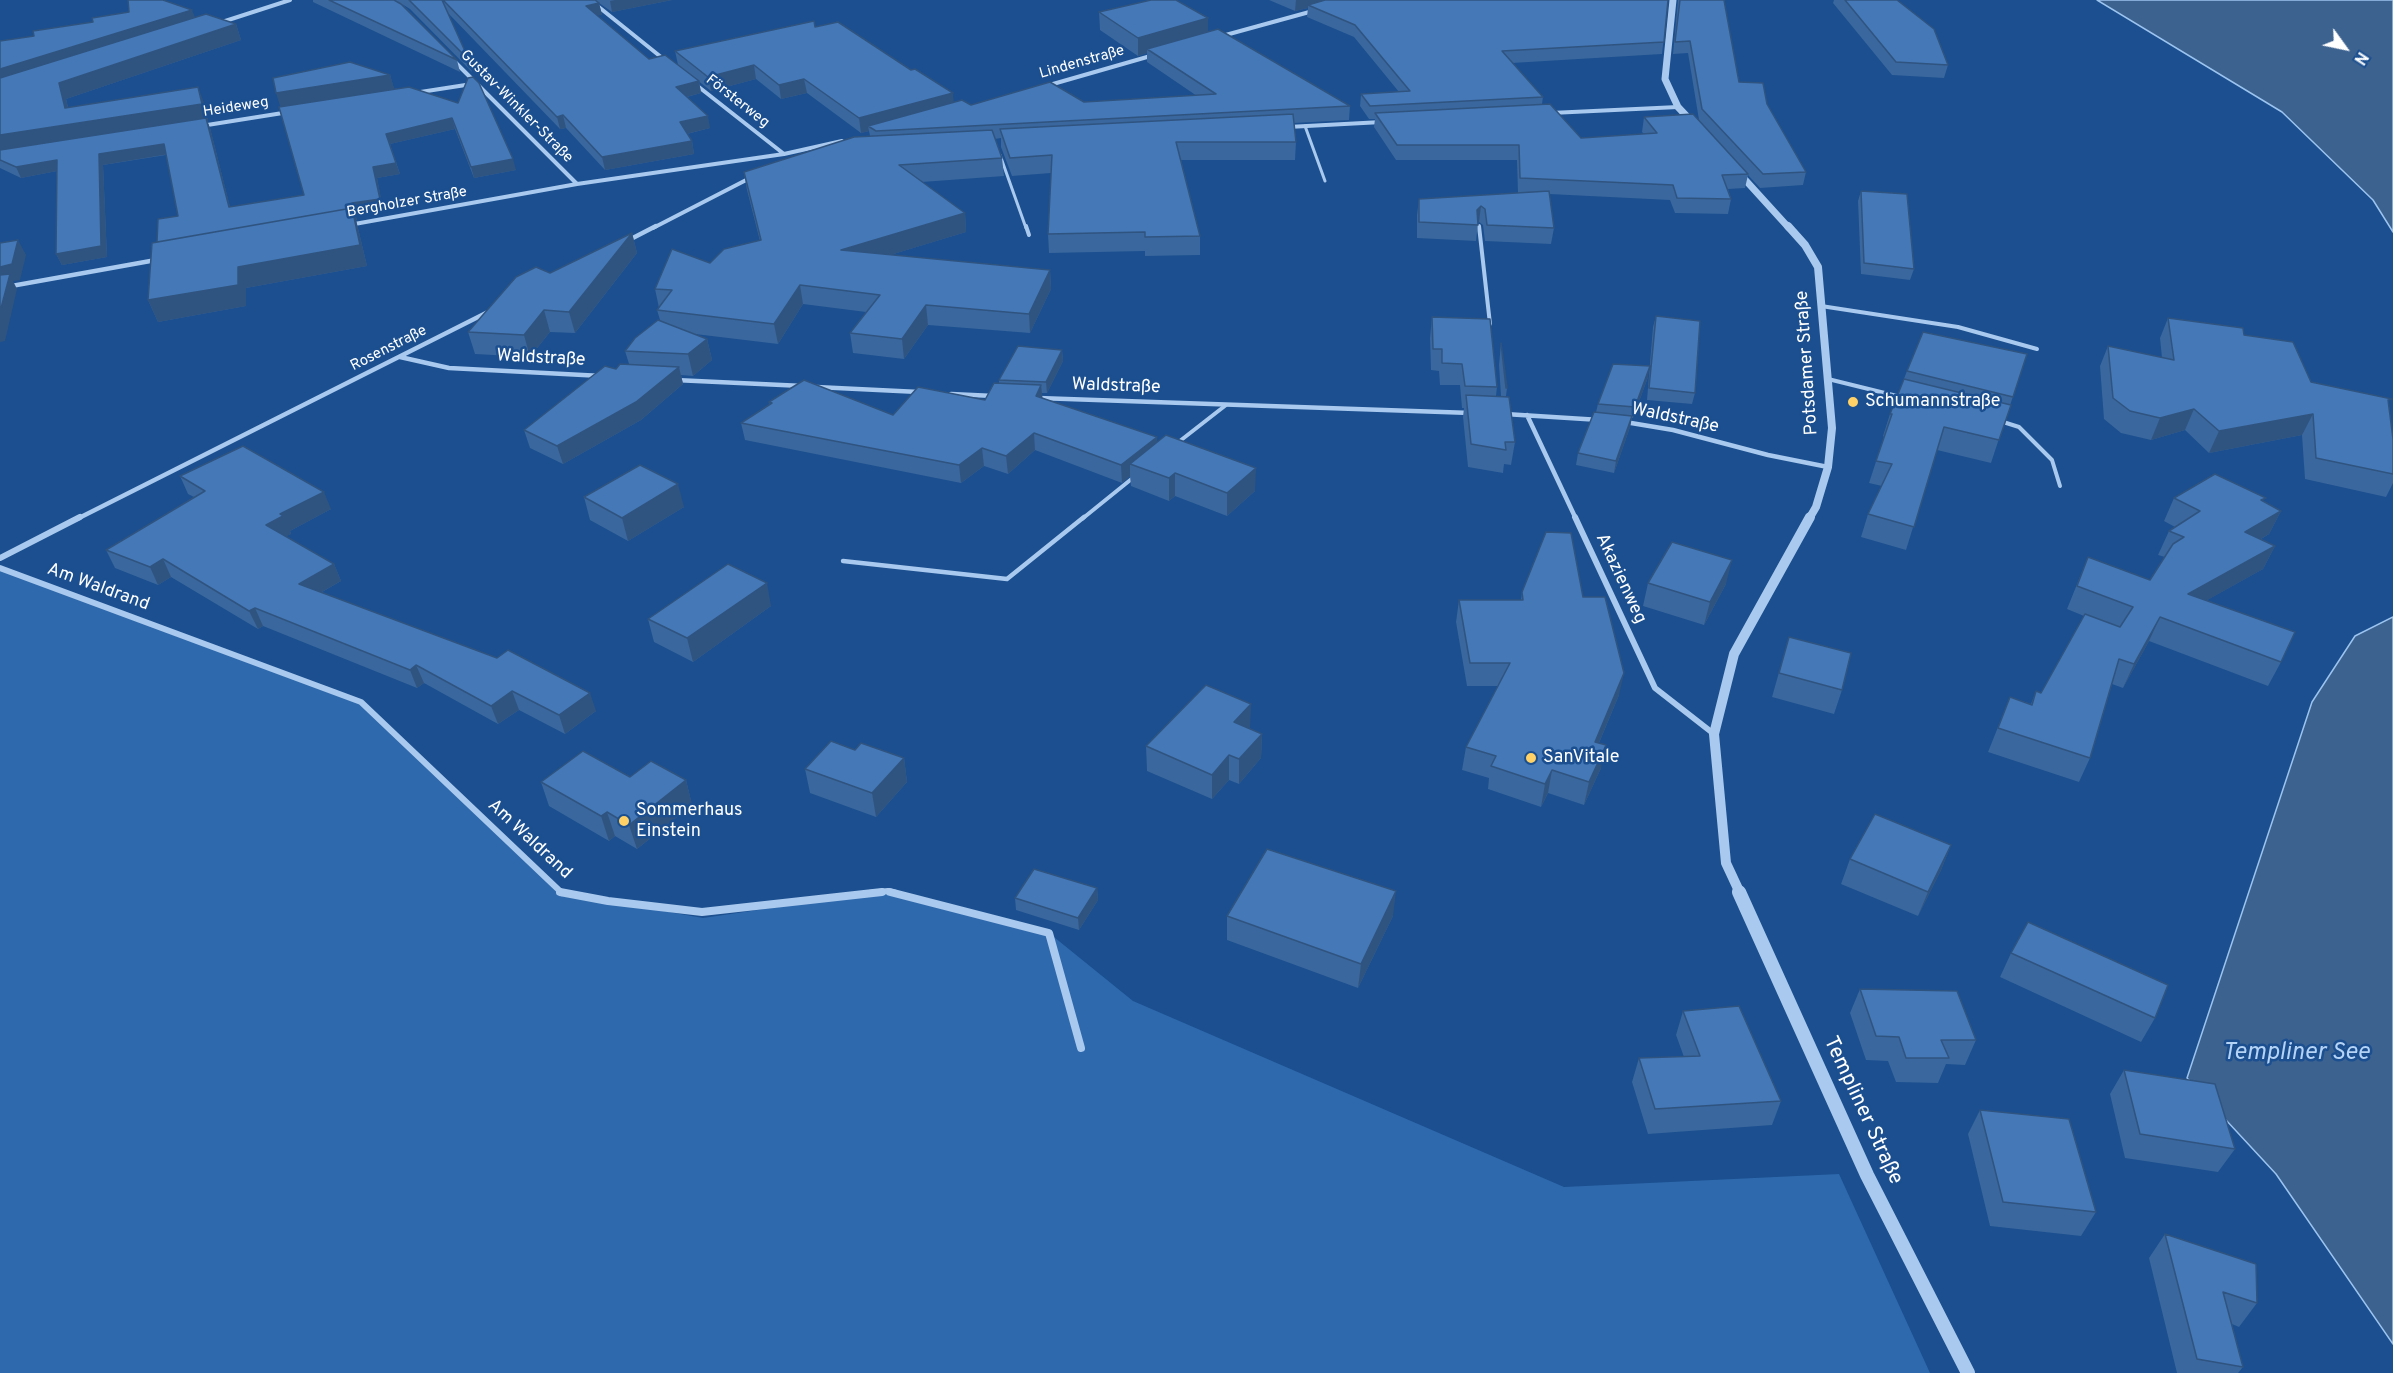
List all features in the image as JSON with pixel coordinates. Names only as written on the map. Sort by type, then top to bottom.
[{"type":"street","points":[[212,25],[290,0]]},
{"type":"street","points":[[590,0],[671,65]]},
{"type":"street","points":[[1673,0],[1665,79],[1678,106],[1702,133]]},
{"type":"street","points":[[1214,38],[1317,10]]},
{"type":"street","name":"Lindenstraße","points":[[1044,86],[1157,54]]},
{"type":"street","name":"Gustav-Winkler-Straße","points":[[453,60],[577,184]]},
{"type":"street","name":"Försterweg","points":[[690,80],[784,154]]},
{"type":"street","points":[[406,94],[476,83]]},
{"type":"street","points":[[1550,113],[1678,106]]},
{"type":"street","name":"Heideweg","points":[[197,126],[290,112]]},
{"type":"street","points":[[1284,128],[1387,122]]},
{"type":"street","points":[[777,160],[784,154],[853,139]]},
{"type":"street","points":[[784,154],[819,153]]},
{"type":"street","name":"Bergholzer Straße","points":[[341,227],[577,184],[784,154]]},
{"type":"street","name":"Potsdamer Straße","points":[[1726,863],[1714,734],[1734,654],[1816,507],[1828,467],[1832,428],[1818,267],[1805,245],[1733,167]]},
{"type":"street","points":[[618,246],[753,177]]},
{"type":"street","points":[[0,288],[165,258]]},
{"type":"street","name":"Rosenstraße","points":[[0,558],[493,309]]},
{"type":"street","name":"Waldstraße","points":[[400,357],[449,368],[604,376]]},
{"type":"street","points":[[663,379],[924,393]]},
{"type":"street","points":[[948,394],[996,396]]},
{"type":"street","name":"Waldstraße","points":[[1031,398],[1476,414]]},
{"type":"street","name":"Waldstraße","points":[[1499,414],[1610,420]]},
{"type":"street","name":"Akazienweg","points":[[1527,415],[1655,688],[1714,734]]},
{"type":"street","name":"Waldstraße","points":[[1622,421],[1673,430],[1768,455],[1828,467]]},
{"type":"street","name":"Am Waldrand","points":[[0,568],[361,702],[561,893],[702,912],[888,891],[1049,933],[1082,1048]]},
{"type":"street","name":"Templiner Straße","points":[[1726,863],[1867,1175],[1968,1373]]},
{"type":"lane","points":[[1305,126],[1325,181]]},
{"type":"lane","points":[[1000,153],[1029,235]]},
{"type":"lane","points":[[1479,226],[1490,332]]},
{"type":"lane","points":[[1821,306],[1958,327],[2037,348]]},
{"type":"lane","points":[[1828,379],[1907,398]]},
{"type":"lane","points":[[1171,448],[1226,405]]},
{"type":"lane","points":[[1994,419],[2019,427],[2052,460],[2060,486]]},
{"type":"lane","points":[[843,561],[1007,579],[1144,470]]},
{"type":"shaded area","points":[[0,568],[361,702],[561,893],[703,918],[888,891],[1049,933],[1133,1001],[1564,1187],[1839,1174],[1930,1373],[0,1373]]},
{"type":"water","points":[[2097,0],[2393,0],[2393,232],[2373,200],[2282,112]]},
{"type":"water","name":"Templiner See","points":[[2393,617],[2393,1344],[2276,1174],[2187,1078],[2312,702],[2355,636]]},
{"type":"building","points":[[128,0],[163,0],[192,10],[0,69],[0,41],[34,36],[33,31],[93,22],[92,18],[129,12]]},
{"type":"building","points":[[329,0],[394,0],[401,4],[457,60]]},
{"type":"building","points":[[409,0],[442,0],[469,60]]},
{"type":"building","points":[[443,0],[595,0],[599,3],[586,6],[649,59],[665,55],[699,81],[676,87],[708,116],[680,122],[692,141],[602,157],[563,115],[557,117]]},
{"type":"building","points":[[1151,0],[1176,0],[1208,18],[1138,38],[1099,12]]},
{"type":"building","points":[[1325,0],[1668,0],[1664,42],[1502,51],[1543,97],[1370,106],[1361,94],[1410,91],[1355,25],[1308,5]]},
{"type":"building","points":[[1680,0],[1724,0],[1739,82],[1763,83],[1767,104],[1806,172],[1763,174],[1702,109],[1690,41],[1675,42]]},
{"type":"building","points":[[1845,0],[1897,0],[1934,29],[1948,65],[1896,62]]},
{"type":"building","points":[[206,14],[236,24],[59,83],[65,108],[198,87],[202,104],[0,135],[0,78]]},
{"type":"building","points":[[814,21],[815,27],[838,22],[911,70],[915,69],[953,93],[859,118],[804,79],[779,85],[754,65],[708,77],[675,51]]},
{"type":"building","points":[[1218,29],[1350,106],[876,131],[868,126],[962,100],[971,105],[1050,82],[1084,102],[1216,94],[1147,49]]},
{"type":"building","points":[[350,62],[390,75],[276,93],[273,78]]},
{"type":"building","points":[[473,77],[479,83],[513,159],[471,167],[452,118],[386,134],[396,163],[373,167],[380,199],[352,203],[353,209],[157,242],[158,219],[178,216],[164,144],[99,154],[101,246],[56,254],[57,160],[16,167],[0,160],[0,150],[206,118],[229,207],[304,195],[279,107],[409,87],[458,103],[468,78]]},
{"type":"building","points":[[1550,104],[1581,138],[1657,133],[1644,117],[1693,114],[1748,174],[1722,175],[1731,199],[1677,198],[1673,185],[1520,178],[1519,145],[1397,145],[1375,113]]},
{"type":"building","points":[[1293,114],[1296,142],[1176,142],[1200,236],[1145,237],[1145,232],[1048,234],[1052,155],[1010,158],[1000,129]]},
{"type":"building","points":[[992,130],[1002,158],[899,165],[965,213],[841,250],[1050,270],[1029,314],[926,305],[902,339],[850,333],[880,295],[800,285],[774,324],[657,310],[672,290],[655,289],[672,249],[710,263],[724,249],[761,240],[744,172],[854,137]]},
{"type":"building","points":[[1549,191],[1554,228],[1487,225],[1485,209],[1481,206],[1477,210],[1478,225],[1419,222],[1419,199]]},
{"type":"building","points":[[1861,191],[1907,194],[1914,269],[1864,263]]},
{"type":"building","points":[[352,208],[360,245],[238,267],[238,285],[148,300],[152,243]]},
{"type":"building","points":[[632,233],[569,312],[544,310],[524,335],[468,332],[516,277],[536,267],[550,273]]},
{"type":"building","points":[[18,240],[12,264],[0,267],[0,243]]},
{"type":"building","points":[[10,274],[0,312],[0,275]]},
{"type":"building","points":[[1656,316],[1700,321],[1695,393],[1649,388]]},
{"type":"building","points":[[1432,317],[1490,319],[1497,387],[1465,386],[1462,364],[1442,363],[1442,349],[1433,349]]},
{"type":"building","points":[[2168,318],[2243,328],[2244,335],[2293,342],[2311,382],[2392,399],[2388,400],[2393,439],[2393,474],[2316,458],[2313,414],[2219,431],[2194,409],[2160,418],[2130,411],[2113,398],[2108,346],[2174,360]]},
{"type":"building","points":[[658,320],[707,339],[688,354],[625,351],[635,338]]},
{"type":"building","points":[[1923,332],[2027,354],[2013,397],[1907,371]]},
{"type":"building","points":[[1018,346],[1062,350],[1046,382],[999,380]]},
{"type":"building","points":[[620,364],[679,367],[636,402],[557,446],[524,430],[605,366],[616,369]]},
{"type":"building","points":[[1613,364],[1650,366],[1635,407],[1598,404]]},
{"type":"building","points":[[1904,379],[2011,405],[1999,440],[1944,427],[1914,527],[1868,514],[1892,464],[1876,461],[1892,414],[1890,414]]},
{"type":"building","points":[[804,380],[893,415],[918,387],[985,400],[994,383],[1041,385],[1036,396],[1157,437],[1121,465],[1034,433],[1006,456],[982,448],[959,465],[741,423]]},
{"type":"building","points":[[1466,395],[1509,397],[1515,442],[1505,442],[1506,450],[1471,444]]},
{"type":"building","points":[[1594,412],[1632,416],[1616,461],[1578,453]]},
{"type":"building","points":[[1166,435],[1256,468],[1227,493],[1175,473],[1169,478],[1130,464]]},
{"type":"building","points":[[243,446],[324,492],[280,514],[283,516],[266,525],[334,564],[299,584],[497,658],[508,650],[590,693],[559,715],[512,691],[491,706],[416,665],[410,670],[255,608],[249,611],[163,559],[150,567],[106,550],[205,491],[180,476]]},
{"type":"building","points":[[640,465],[678,484],[622,518],[584,497]]},
{"type":"building","points":[[2215,474],[2266,498],[2261,500],[2281,511],[2245,532],[2275,546],[2188,594],[2295,632],[2281,662],[2160,617],[2134,664],[2119,659],[2090,758],[1998,728],[2010,697],[2032,705],[2036,691],[2041,693],[2085,614],[2120,627],[2133,607],[2077,586],[2088,557],[2150,580],[2173,544],[2184,537],[2169,531],[2200,511],[2174,498]]},
{"type":"building","points":[[1546,532],[1571,533],[1583,597],[1605,597],[1624,673],[1595,742],[1606,745],[1589,782],[1552,770],[1545,784],[1491,766],[1496,756],[1466,747],[1510,663],[1470,663],[1459,600],[1523,600],[1522,592]]},
{"type":"building","points":[[1672,542],[1732,560],[1710,602],[1648,583]]},
{"type":"building","points":[[728,564],[767,583],[687,638],[648,619]]},
{"type":"building","points":[[1789,637],[1851,653],[1842,690],[1779,673]]},
{"type":"building","points":[[1206,685],[1251,704],[1234,722],[1262,734],[1239,759],[1229,755],[1212,775],[1146,746]]},
{"type":"building","points":[[831,741],[855,750],[861,743],[904,758],[872,793],[805,769]]},
{"type":"building","points":[[583,751],[630,777],[651,761],[686,780],[629,825],[607,812],[601,816],[541,782]]},
{"type":"building","points":[[1875,814],[1951,845],[1928,892],[1850,859]]},
{"type":"building","points":[[1267,849],[1396,891],[1361,964],[1227,916]]},
{"type":"building","points":[[1034,869],[1097,888],[1078,918],[1015,898]]},
{"type":"building","points":[[2028,922],[2168,985],[2155,1018],[2011,953]]},
{"type":"building","points":[[1860,989],[1957,991],[1976,1040],[1941,1040],[1949,1058],[1906,1058],[1899,1037],[1876,1036]]},
{"type":"building","points":[[1739,1006],[1781,1101],[1655,1109],[1639,1058],[1700,1056],[1683,1011]]},
{"type":"building","points":[[2124,1070],[2215,1084],[2235,1149],[2140,1134]]},
{"type":"building","points":[[1980,1110],[2069,1119],[2096,1212],[2003,1202]]},
{"type":"building","points":[[2165,1234],[2256,1264],[2257,1303],[2223,1292],[2243,1367],[2197,1359]]},
{"type":"place","name":"Schumannstraße","points":[[1853,402]]},
{"type":"place","name":"SanVitale","points":[[1531,758]]},
{"type":"place","name":"Sommerhaus Einstein","points":[[624,821]]}]
